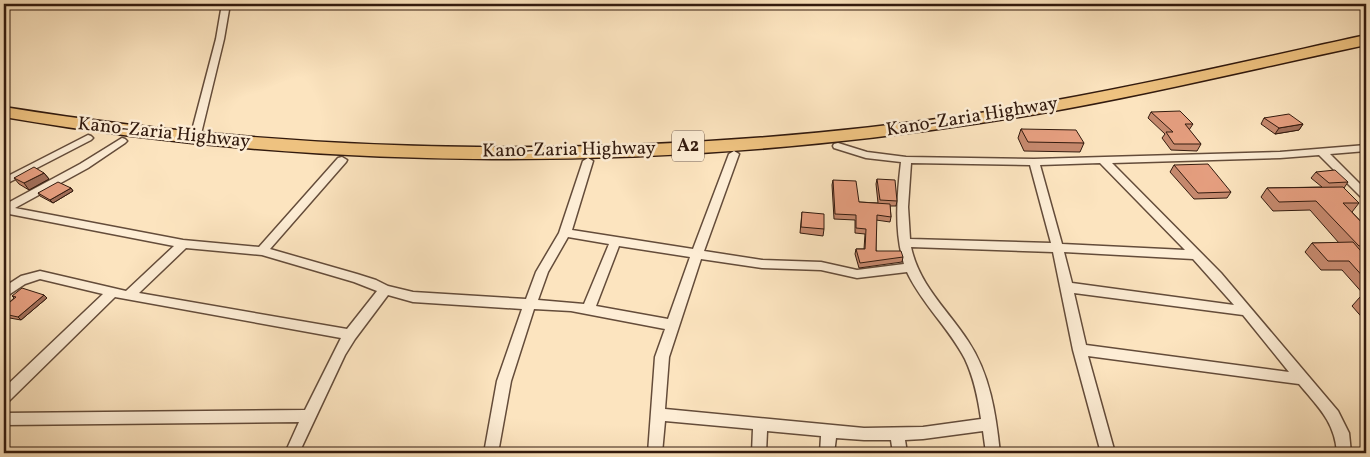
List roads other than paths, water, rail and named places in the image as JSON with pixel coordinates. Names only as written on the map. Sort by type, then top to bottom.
[{"type":"highway","name":"Kano-Zaria Highway","points":[[4,112],[105,128],[195,138],[419,152],[643,148],[777,141],[914,127],[1024,111],[1366,40]]},
{"type":"highway","name":"Kano-Zaria Highway","points":[[4,126],[88,138],[228,153],[342,160],[487,162],[638,160],[838,146],[967,130],[1066,115],[1366,53]]},
{"type":"street","points":[[195,138],[220,39],[226,4]]},
{"type":"street","points":[[4,182],[88,138]]},
{"type":"street","points":[[4,209],[84,166],[122,141]]},
{"type":"street","points":[[838,146],[866,155],[906,160],[1034,162],[1322,153],[1366,148]]},
{"type":"street","points":[[1322,153],[1366,196]]},
{"type":"street","points":[[655,453],[662,357],[734,154]]},
{"type":"street","points":[[262,251],[342,160]]},
{"type":"street","points":[[906,160],[902,205],[905,243],[911,268],[925,294],[963,344],[974,363],[985,394],[993,453]]},
{"type":"street","points":[[491,453],[504,381],[516,341],[542,272],[565,233],[588,161]]},
{"type":"street","points":[[1104,161],[1217,276],[1333,415],[1341,428],[1347,449]]},
{"type":"street","points":[[1034,162],[1058,249],[1080,350],[1108,453]]},
{"type":"street","points":[[4,209],[183,244],[262,251],[357,278],[385,290],[413,297],[589,308],[672,325]]},
{"type":"street","points":[[565,233],[762,264],[821,266],[857,274],[911,268]]},
{"type":"street","points":[[589,308],[614,242]]},
{"type":"street","points":[[905,243],[1058,249],[1123,249],[1196,255]]},
{"type":"street","points":[[128,296],[183,244]]},
{"type":"street","points":[[4,293],[14,284],[31,276],[40,275],[112,293],[350,335]]},
{"type":"street","points":[[1066,287],[1246,312]]},
{"type":"street","points":[[292,453],[339,353],[350,335],[385,290]]},
{"type":"street","points":[[4,397],[112,293]]},
{"type":"street","points":[[1080,350],[1303,379]]},
{"type":"street","points":[[658,414],[864,434],[923,433],[989,424]]},
{"type":"street","points":[[4,419],[310,416]]},
{"type":"street","points":[[759,453],[760,425]]},
{"type":"street","points":[[827,453],[829,430]]},
{"type":"street","points":[[897,434],[900,453]]}]
